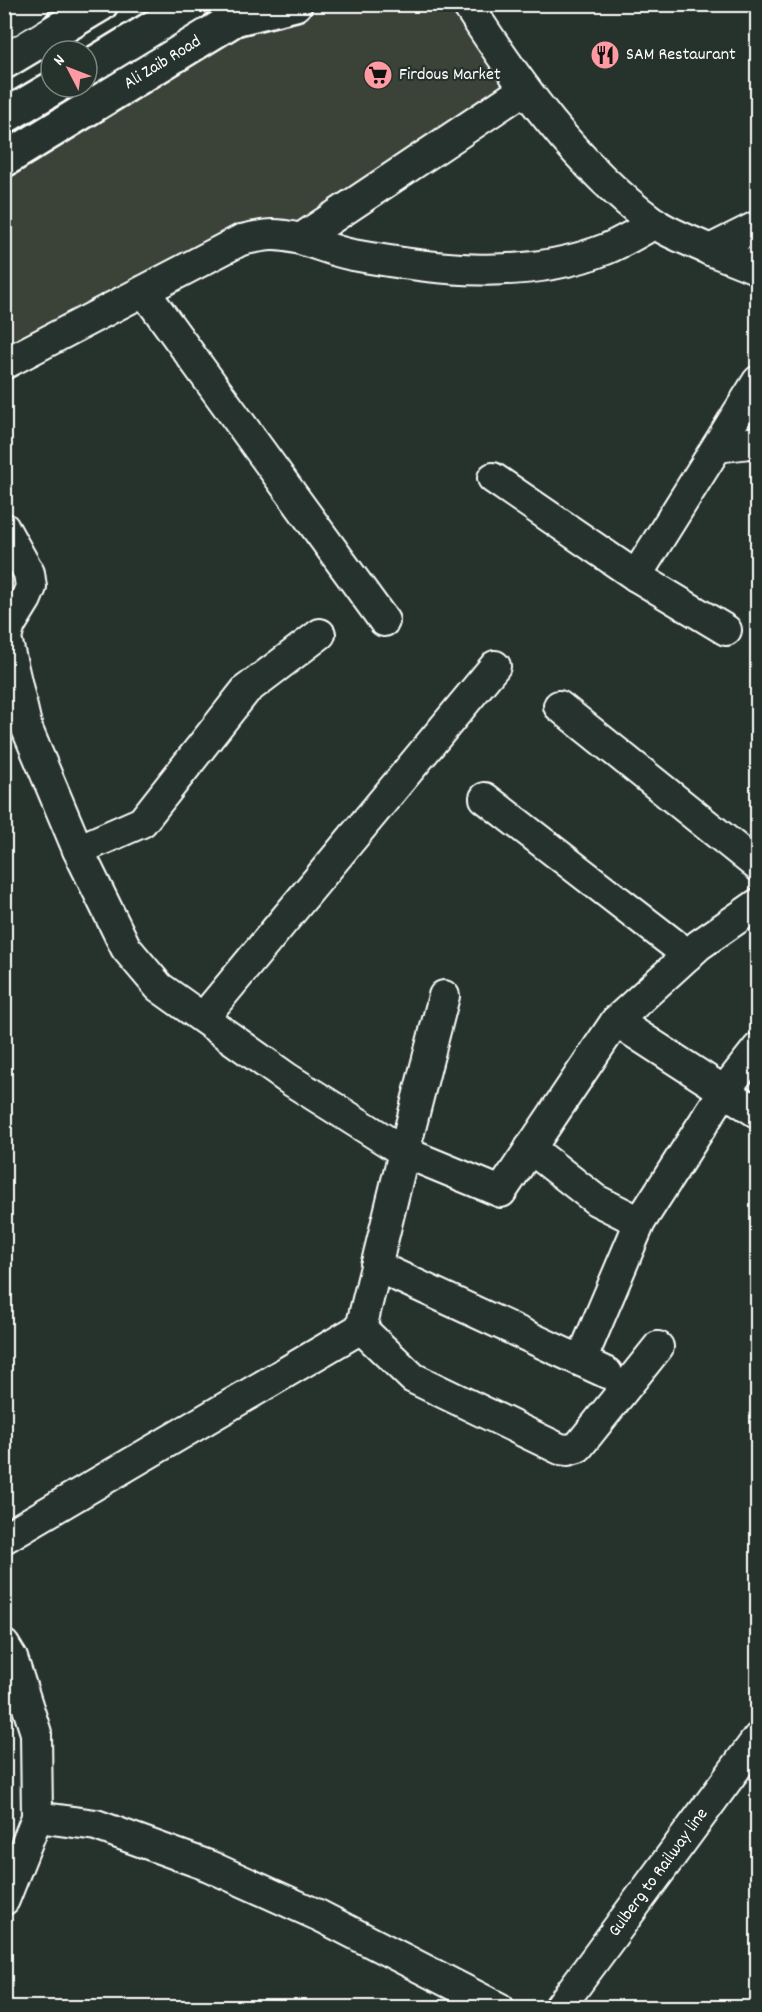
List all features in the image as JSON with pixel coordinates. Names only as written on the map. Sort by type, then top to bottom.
[{"type":"street","points":[[4,22],[33,4]]},
{"type":"street","points":[[4,62],[101,4]]},
{"type":"street","name":"Ali Zaib Road","points":[[99,61],[192,4]]},
{"type":"street","name":"Ali Zaib Road","points":[[4,160],[247,11],[295,4]]},
{"type":"street","points":[[467,4],[525,89],[586,162],[616,191],[655,223],[710,250],[758,269]]},
{"type":"street","points":[[302,238],[525,89]]},
{"type":"street","points":[[4,117],[39,96]]},
{"type":"street","points":[[4,364],[241,240],[272,235],[302,238],[340,252],[401,264],[507,271],[566,260],[606,249],[655,223]]},
{"type":"street","points":[[710,250],[758,226]]},
{"type":"street","points":[[144,291],[384,621]]},
{"type":"street","points":[[636,576],[758,381]]},
{"type":"street","points":[[717,447],[758,442]]},
{"type":"street","points":[[493,478],[636,576],[726,630]]},
{"type":"street","points":[[4,528],[29,573],[31,587],[10,625],[6,638],[27,729],[78,850],[126,948],[159,987],[287,1078],[404,1152],[501,1192],[615,1021],[699,945],[758,904]]},
{"type":"street","points":[[78,850],[142,822],[246,690],[320,634]]},
{"type":"street","points":[[203,1018],[495,666]]},
{"type":"street","points":[[559,706],[758,866]]},
{"type":"street","points":[[485,798],[688,955]]},
{"type":"street","points":[[4,1538],[361,1328],[444,996]]},
{"type":"street","points":[[615,1021],[758,1113]]},
{"type":"street","points":[[376,1266],[594,1367],[640,1222],[724,1091],[758,1048]]},
{"type":"street","points":[[530,1148],[596,1200],[640,1222]]},
{"type":"street","points":[[361,1328],[412,1378],[560,1449],[568,1450],[578,1447],[658,1347]]},
{"type":"street","points":[[4,1644],[12,1658],[36,1733],[37,1817],[4,1900]]},
{"type":"street","name":"Gulberg to Railway line","points":[[559,2007],[758,1738]]},
{"type":"street","points":[[37,1817],[96,1825],[209,1866],[320,1916],[500,2007]]},
{"type":"shaded area","name":"Firdous Market","points":[[261,5],[472,5],[525,89],[289,237],[239,223],[5,366],[5,161]]},
{"type":"place","name":"SAM Restaurant","points":[[605,55]]},
{"type":"place","name":"Firdous Market","points":[[378,75]]}]
